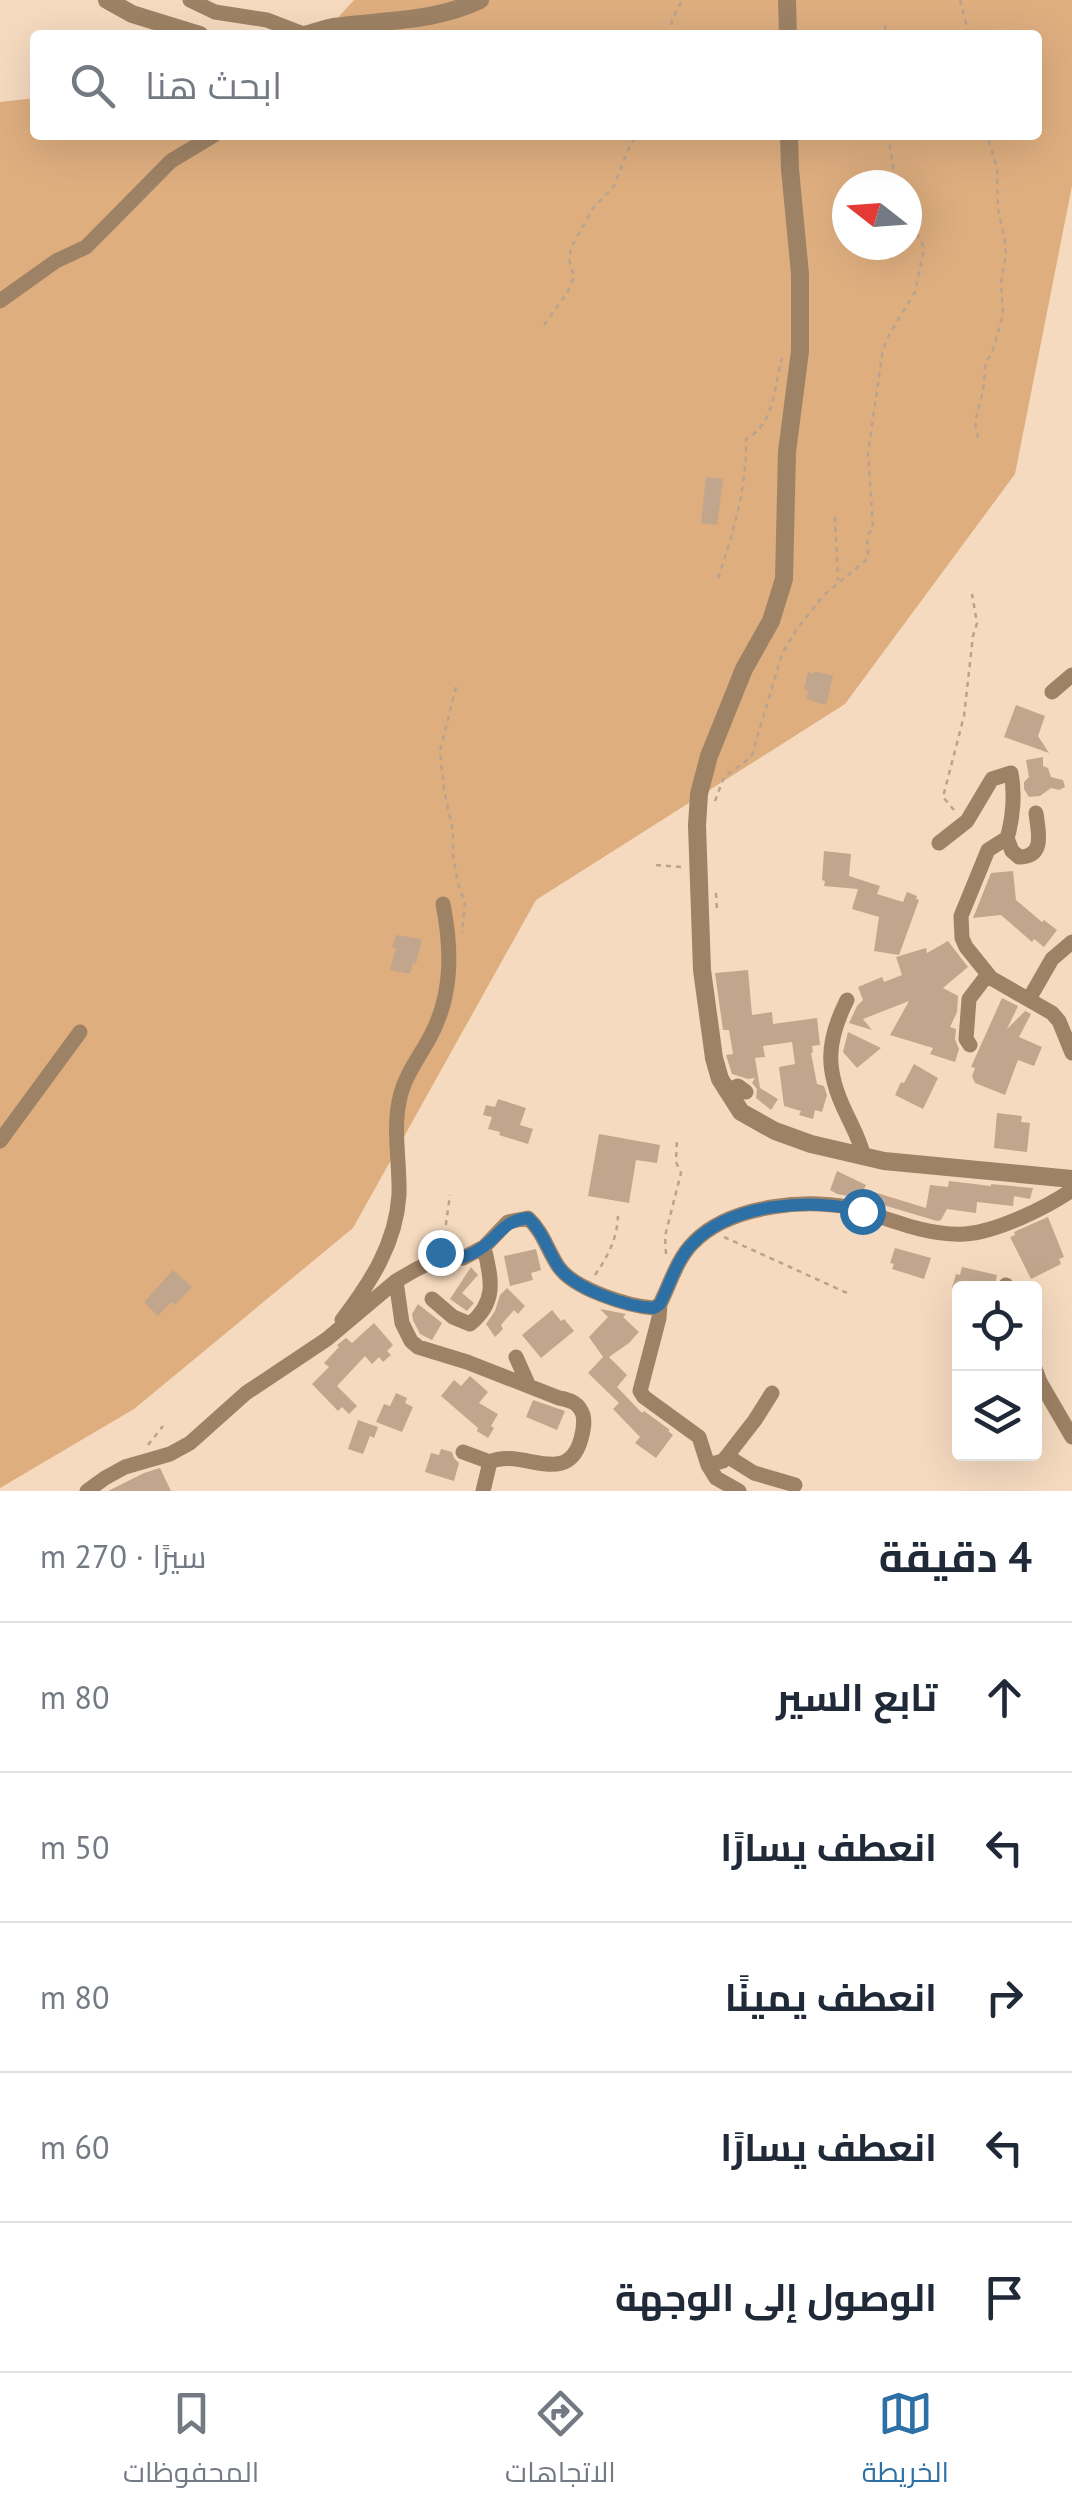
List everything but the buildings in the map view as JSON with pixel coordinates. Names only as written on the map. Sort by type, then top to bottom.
[{"type":"street","points":[[108,0],[132,14],[184,30]]},
{"type":"street","points":[[190,0],[215,12],[267,20],[292,30]]},
{"type":"street","points":[[339,30],[432,17],[480,0]]},
{"type":"street","points":[[788,0],[788,30]]},
{"type":"street","points":[[0,301],[56,260],[86,246],[171,162],[206,140]]},
{"type":"street","points":[[789,140],[800,274],[800,351],[787,452],[784,579],[771,621],[744,669],[702,777],[696,825],[702,970],[714,1058],[720,1080],[741,1112],[775,1131],[811,1144],[928,1166],[1072,1179]]},
{"type":"street","points":[[1052,692],[1072,675]]},
{"type":"street","points":[[939,843],[966,821],[992,780],[1015,768],[1007,838],[1012,852],[1019,857],[1034,854],[1039,839],[1036,813]]},
{"type":"street","points":[[1007,838],[988,850],[961,916],[962,938],[988,974],[1060,1020],[1072,1053]]},
{"type":"street","points":[[328,1339],[375,1274],[392,1236],[399,1195],[399,1102],[414,1062],[430,1038],[450,976],[450,938],[443,904]]},
{"type":"street","points":[[1029,999],[1052,959],[1072,942]]},
{"type":"street","points":[[970,1045],[966,1039],[969,999],[988,974]]},
{"type":"street","points":[[847,1000],[838,1017],[830,1066],[864,1157]]},
{"type":"street","points":[[0,1141],[80,1032]]},
{"type":"street","points":[[726,1091],[738,1086],[746,1092]]},
{"type":"street","points":[[738,1491],[716,1478],[699,1437],[640,1391],[660,1304],[681,1258],[692,1244],[710,1228],[785,1205],[838,1205],[894,1223],[966,1234],[1000,1226],[1072,1190]]},
{"type":"street","points":[[87,1491],[125,1467],[170,1454],[190,1443],[246,1393],[328,1339],[396,1282],[432,1262],[463,1258],[484,1246],[508,1222],[528,1218],[539,1228],[564,1274],[576,1283],[647,1308],[660,1304]]},
{"type":"street","points":[[432,1299],[463,1322],[470,1324],[477,1318],[492,1286],[484,1246]]},
{"type":"street","points":[[396,1282],[404,1331],[418,1347],[573,1401],[582,1410],[584,1424],[576,1454],[568,1462],[541,1464],[504,1457],[490,1462],[464,1452]]},
{"type":"street","points":[[516,1357],[528,1384]]},
{"type":"street","points":[[1036,1371],[1072,1436]]},
{"type":"street","points":[[708,1465],[724,1461],[772,1393]]},
{"type":"street","points":[[727,1456],[754,1473],[795,1485]]},
{"type":"street","points":[[483,1491],[490,1462]]},
{"type":"path","points":[[671,30],[682,0]]},
{"type":"path","points":[[960,0],[968,30]]},
{"type":"path","points":[[885,25],[886,30]]},
{"type":"path","points":[[544,324],[567,294],[574,277],[569,259],[571,248],[592,208],[614,186],[633,140]]},
{"type":"path","points":[[888,140],[894,170]]},
{"type":"path","points":[[978,438],[975,422],[986,362],[1003,315],[1001,282],[1006,256],[998,209],[998,168],[989,140]]},
{"type":"path","points":[[714,806],[724,776],[752,755],[789,642],[838,582],[866,560],[867,536],[873,528],[868,453],[884,349],[915,292],[922,243]]},
{"type":"path","points":[[718,578],[732,539],[746,439],[757,433],[771,406],[784,352],[800,351]]},
{"type":"path","points":[[835,517],[838,582]]},
{"type":"path","points":[[966,821],[943,797],[964,716],[977,623],[972,594]]},
{"type":"path","points":[[456,687],[440,751],[453,855],[465,902],[462,936]]},
{"type":"path","points":[[656,865],[698,871]]},
{"type":"path","points":[[700,923],[718,909],[716,892]]},
{"type":"path","points":[[666,1254],[665,1236],[682,1174],[676,1162],[677,1140]]},
{"type":"path","points":[[432,1262],[444,1244],[450,1195]]},
{"type":"path","points":[[576,1283],[594,1277],[600,1268],[612,1248],[618,1216]]},
{"type":"path","points":[[710,1228],[848,1293]]},
{"type":"shaded area","points":[[354,0],[1072,0],[1072,186],[1015,474],[845,704],[536,900],[353,1228],[134,1409],[0,1488],[0,102],[30,99],[30,140],[1042,140],[1042,30],[327,30]]},
{"type":"route","points":[[440,1252],[432,1262],[463,1258],[484,1246],[508,1222],[528,1218],[539,1228],[564,1274],[576,1283],[654,1308],[660,1304],[681,1258],[710,1228],[785,1205],[838,1205],[862,1211]]}]
